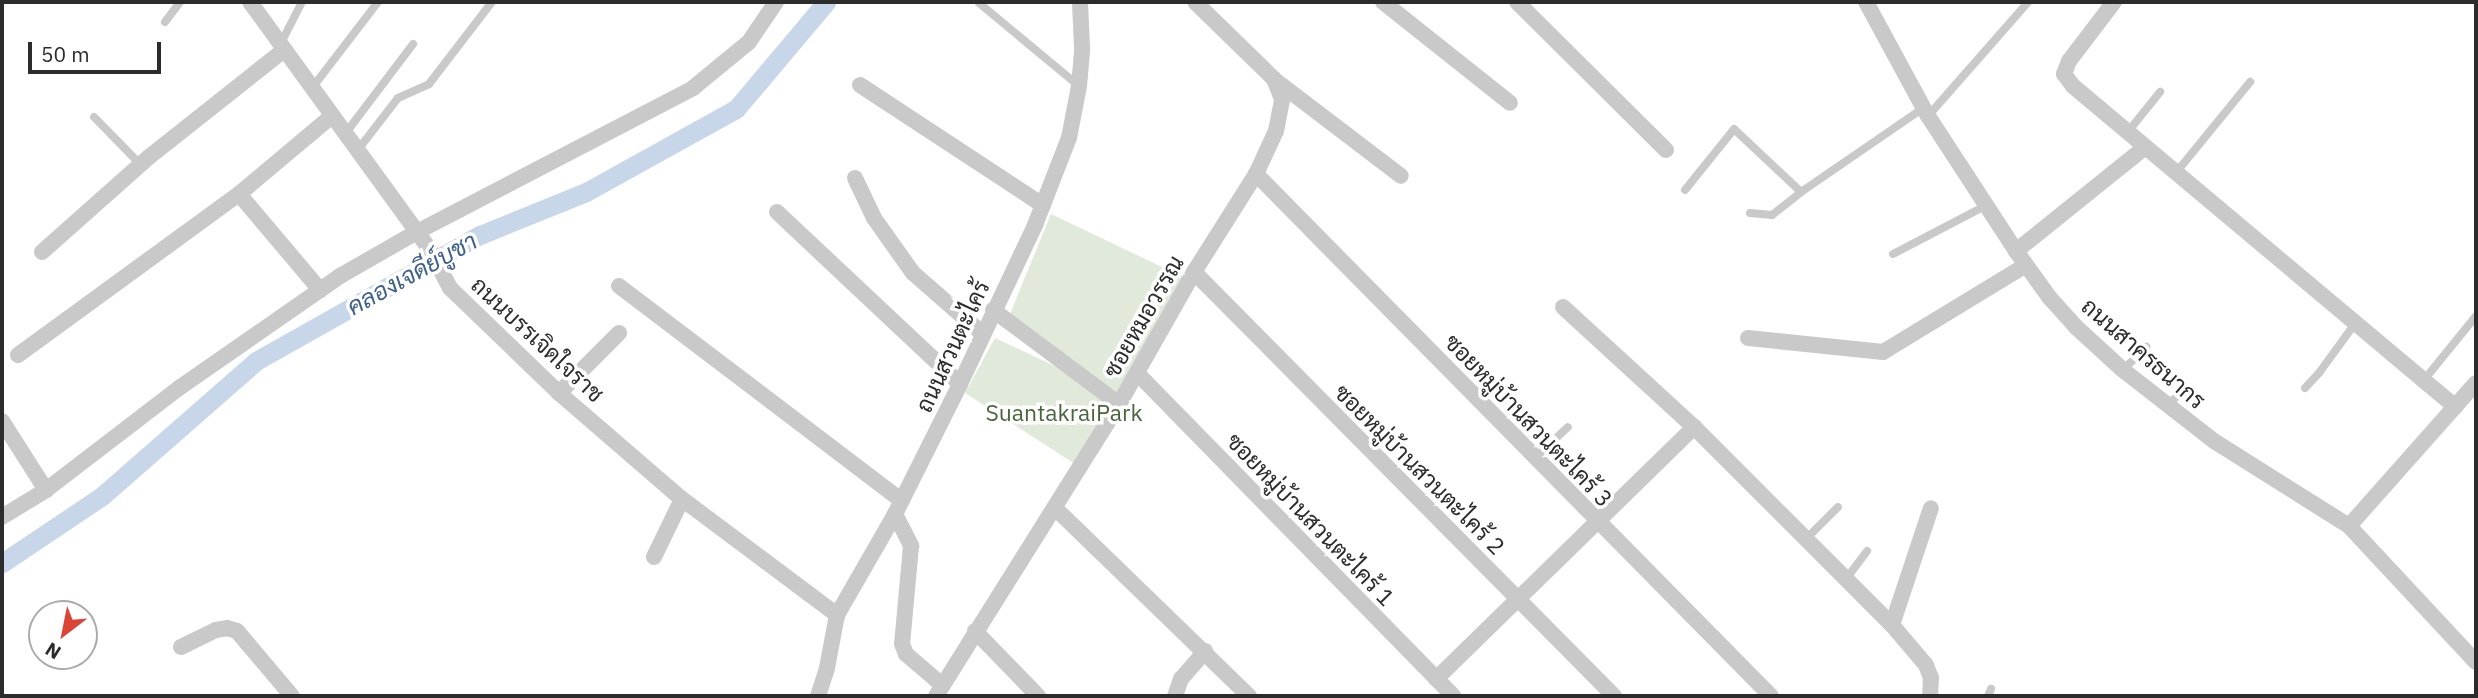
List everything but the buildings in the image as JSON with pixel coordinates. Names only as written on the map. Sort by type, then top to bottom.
[{"type":"street","name":"ถนนบรรเจิดใจราช","points":[[250,2],[415,233],[429,248],[450,288],[559,393],[682,499],[837,615]]},
{"type":"street","points":[[2,517],[46,490],[189,381],[320,290],[415,233],[693,88],[749,42],[776,2]]},
{"type":"street","name":"ถนนสวนตะไคร้","points":[[818,696],[827,668],[837,615],[898,507],[960,384],[1043,205],[1069,138],[1079,86],[1082,48],[1080,2]]},
{"type":"street","points":[[1195,2],[1274,79],[1401,176]]},
{"type":"street","points":[[1383,2],[1510,103]]},
{"type":"street","points":[[1517,2],[1666,150]]},
{"type":"street","name":"ถนนสาครธนากร","points":[[1866,2],[1925,112],[2016,251],[2076,327],[2123,370],[2214,441],[2349,526],[2476,662]]},
{"type":"street","points":[[2114,2],[2069,61],[2064,74],[2073,86],[2455,407]]},
{"type":"street","points":[[42,252],[283,46]]},
{"type":"street","name":"ซอยหมอวรรณ","points":[[939,691],[1119,404],[1194,272],[1256,174],[1281,116],[1282,99],[1274,79]]},
{"type":"street","points":[[860,85],[1043,205]]},
{"type":"street","points":[[18,355],[239,194],[332,116]]},
{"type":"street","points":[[2016,251],[2144,148]]},
{"type":"street","name":"ซอยหมู่บ้านสวนตะไคร้ 3","points":[[1256,174],[1766,695]]},
{"type":"street","points":[[855,178],[874,218],[913,273],[983,334]]},
{"type":"street","points":[[239,194],[320,290]]},
{"type":"street","points":[[777,212],[960,384]]},
{"type":"street","points":[[1748,338],[1883,352],[2026,265]]},
{"type":"street","name":"ซอยหมู่บ้านสวนตะไคร้ 2","points":[[1194,272],[1614,696]]},
{"type":"street","points":[[619,286],[898,507],[911,546],[902,644],[905,654],[939,691]]},
{"type":"street","points":[[1563,307],[1694,427],[1892,625],[1926,665],[1931,678],[1930,696]]},
{"type":"street","points":[[993,310],[1119,404]]},
{"type":"street","points":[[559,393],[619,333]]},
{"type":"street","name":"ซอยหมู่บ้านสวนตะไคร้ 1","points":[[1137,373],[1453,696]]},
{"type":"street","points":[[2349,526],[2476,383]]},
{"type":"street","points":[[2,421],[46,490]]},
{"type":"street","points":[[1436,679],[1694,427]]},
{"type":"street","points":[[654,557],[682,499]]},
{"type":"street","points":[[1055,508],[1249,696]]},
{"type":"street","points":[[1892,625],[1931,508]]},
{"type":"street","points":[[181,647],[216,630],[227,628],[237,631],[292,696]]},
{"type":"street","points":[[975,631],[1038,696]]},
{"type":"street","points":[[1175,696],[1181,679],[1205,652]]},
{"type":"lane","points":[[165,22],[180,2]]},
{"type":"lane","points":[[283,46],[302,2]]},
{"type":"lane","points":[[312,88],[378,2]]},
{"type":"lane","points":[[357,151],[398,99],[429,84],[492,2]]},
{"type":"lane","points":[[1750,213],[1772,215],[1801,191],[1925,112],[2028,2]]},
{"type":"lane","points":[[979,3],[1079,86]]},
{"type":"lane","points":[[345,134],[413,44]]},
{"type":"lane","points":[[2175,174],[2250,82]]},
{"type":"lane","points":[[2127,133],[2160,92]]},
{"type":"lane","points":[[94,117],[141,165]]},
{"type":"lane","points":[[1685,190],[1734,129],[1801,191]]},
{"type":"lane","points":[[1894,254],[1986,205]]},
{"type":"lane","points":[[2424,380],[2476,316]]},
{"type":"lane","points":[[2305,388],[2356,322]]},
{"type":"lane","points":[[2123,370],[2146,347]]},
{"type":"lane","points":[[2167,406],[2185,388],[2201,398]]},
{"type":"lane","points":[[1535,458],[1568,427]]},
{"type":"lane","points":[[1806,539],[1838,507]]},
{"type":"lane","points":[[1846,579],[1867,551]]},
{"type":"green space","name":"SuantakraiPark","points":[[1051,214],[1187,279],[1075,464],[965,393],[995,338],[1112,393],[1010,314]]},
{"type":"waterway","name":"คลองเจดีย์บูชา","points":[[2,563],[102,496],[256,361],[480,235],[586,192],[736,109],[826,2]]}]
